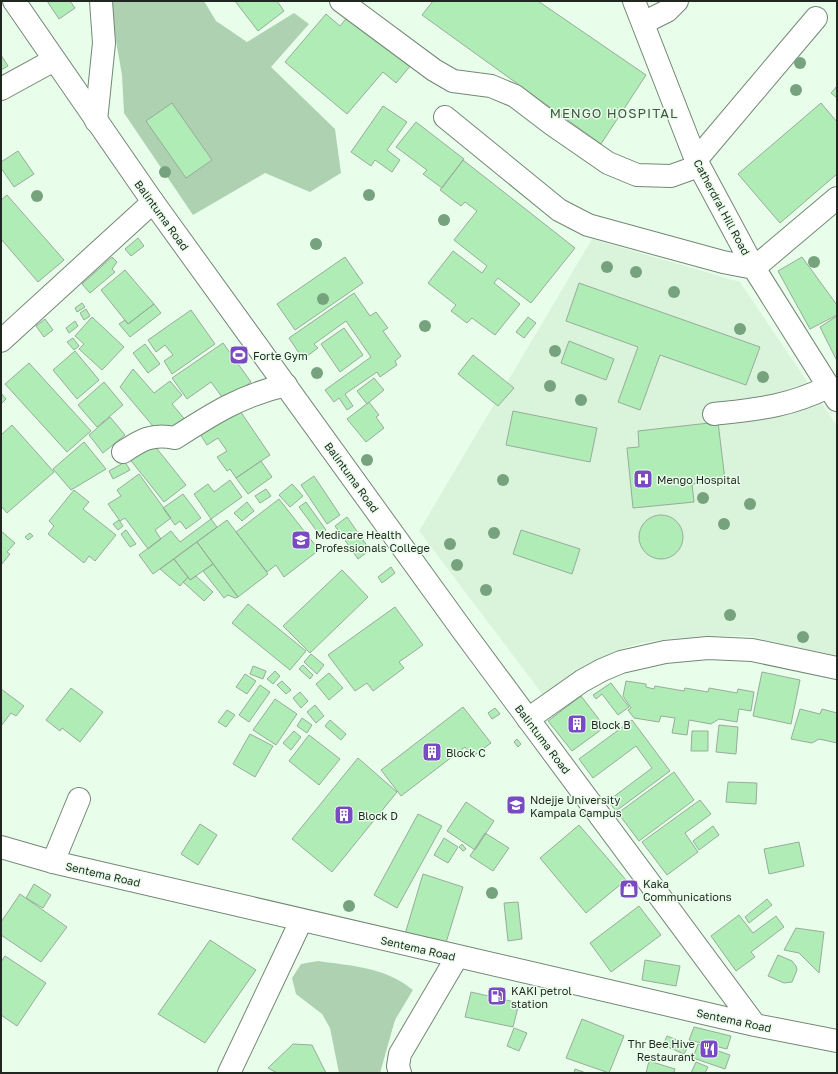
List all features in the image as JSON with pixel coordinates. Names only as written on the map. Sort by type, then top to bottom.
[{"type":"main road","name":"Balintuma Road","points":[[14,1],[153,202],[528,719],[755,1025]]},
{"type":"main road","points":[[96,121],[104,43],[101,1]]},
{"type":"main road","points":[[341,1],[434,70],[453,81],[491,86],[515,96],[553,125],[608,163],[637,175],[671,176],[698,163],[816,18]]},
{"type":"main road","name":"Catherdral Hill Road","points":[[634,1],[698,163],[754,268],[833,393]]},
{"type":"main road","points":[[643,23],[667,11],[677,1]]},
{"type":"main road","points":[[1,89],[54,60]]},
{"type":"main road","points":[[445,117],[559,210],[588,225],[724,262],[754,268],[834,207]]},
{"type":"main road","points":[[1,342],[153,202]]},
{"type":"main road","points":[[123,452],[143,439],[163,436],[175,438],[217,411],[240,399],[286,385]]},
{"type":"main road","points":[[714,414],[775,407],[804,398],[833,393]]},
{"type":"main road","points":[[528,719],[582,681],[602,670],[621,662],[666,652],[708,648],[752,650],[837,668]]},
{"type":"main road","points":[[53,862],[79,799]]},
{"type":"main road","name":"Sentema Road","points":[[1,847],[53,862],[458,958],[755,1025],[837,1041]]},
{"type":"main road","points":[[229,1073],[301,921]]},
{"type":"main road","points":[[400,1073],[398,1066],[400,1054],[458,958]]},
{"type":"shaded area","points":[[109,1],[204,1],[216,21],[247,42],[294,13],[309,24],[271,67],[335,129],[341,173],[310,192],[265,173],[193,215],[124,113],[122,75]]},
{"type":"shaded area","name":"Mengo Hospital","points":[[592,239],[740,282],[837,426],[837,656],[748,636],[708,636],[667,639],[641,643],[615,651],[575,672],[543,695],[419,531]]},
{"type":"shaded area","points":[[318,961],[356,966],[380,972],[402,982],[413,990],[395,1020],[380,1073],[339,1073],[330,1028],[322,1014],[296,994],[292,978],[301,964]]},
{"type":"building","points":[[47,1],[70,1],[75,8],[59,19]]},
{"type":"building","points":[[235,1],[277,1],[284,11],[258,31]]},
{"type":"building","points":[[433,1],[538,1],[646,75],[601,144],[422,15]]},
{"type":"building","points":[[326,14],[340,26],[350,14],[411,65],[396,83],[383,72],[347,114],[285,62]]},
{"type":"building","points":[[1,55],[8,66],[1,70]]},
{"type":"building","points":[[837,86],[837,98],[831,93]]},
{"type":"building","points":[[172,103],[212,160],[186,178],[146,121]]},
{"type":"building","points":[[821,103],[837,122],[837,174],[780,223],[738,174]]},
{"type":"building","points":[[383,106],[407,122],[387,150],[400,160],[392,172],[375,160],[371,166],[351,152]]},
{"type":"building","points":[[416,122],[464,159],[442,188],[423,174],[427,170],[396,147]]},
{"type":"building","points":[[18,151],[34,174],[14,187],[1,168],[1,162]]},
{"type":"building","points":[[463,160],[575,248],[531,303],[498,278],[494,283],[520,304],[495,335],[472,318],[467,323],[451,311],[456,305],[428,283],[453,251],[482,273],[487,266],[454,240],[477,211],[465,202],[461,206],[440,190]]},
{"type":"building","points":[[7,195],[64,260],[38,282],[1,239],[1,200]]},
{"type":"building","points":[[138,238],[144,246],[131,256],[125,249]]},
{"type":"building","points":[[112,257],[117,262],[112,269],[115,272],[90,293],[82,284]]},
{"type":"building","points":[[345,257],[363,283],[295,330],[277,304]]},
{"type":"building","points":[[802,257],[837,305],[837,315],[810,329],[778,271]]},
{"type":"building","points":[[125,270],[154,304],[128,324],[101,290]]},
{"type":"building","points":[[579,283],[760,347],[746,385],[660,355],[640,410],[618,402],[638,347],[566,321]]},
{"type":"building","points":[[354,293],[370,316],[376,312],[388,328],[383,331],[401,356],[395,361],[397,365],[380,377],[377,372],[345,394],[353,406],[347,410],[339,398],[334,402],[325,390],[371,357],[346,321],[314,344],[318,348],[303,359],[289,338]]},
{"type":"building","points":[[82,303],[85,307],[77,312],[75,308]]},
{"type":"building","points":[[154,304],[161,313],[130,337],[119,324],[125,320],[128,324]]},
{"type":"building","points":[[86,309],[90,316],[84,320],[80,313]]},
{"type":"building","points":[[191,310],[215,344],[172,374],[164,361],[173,355],[165,345],[156,352],[148,340]]},
{"type":"building","points":[[837,316],[837,361],[820,327]]},
{"type":"building","points":[[92,317],[124,347],[102,370],[79,349],[84,344],[75,336]]},
{"type":"building","points":[[528,317],[536,323],[524,338],[516,332]]},
{"type":"building","points":[[45,319],[53,330],[44,337],[36,326]]},
{"type":"building","points":[[75,321],[78,326],[69,333],[66,328]]},
{"type":"building","points":[[344,328],[363,355],[340,372],[321,344]]},
{"type":"building","points":[[73,338],[79,346],[74,350],[67,342]]},
{"type":"building","points":[[569,341],[614,359],[606,380],[561,363]]},
{"type":"building","points":[[223,343],[251,382],[225,401],[211,382],[187,399],[172,378]]},
{"type":"building","points":[[145,344],[160,364],[148,373],[133,353]]},
{"type":"building","points":[[75,351],[99,380],[77,399],[53,370]]},
{"type":"building","points":[[473,355],[514,388],[498,406],[458,374]]},
{"type":"building","points":[[29,363],[91,431],[67,452],[5,384]]},
{"type":"building","points":[[133,369],[154,393],[170,381],[182,395],[172,404],[187,422],[174,434],[153,426],[120,387]]},
{"type":"building","points":[[374,378],[384,390],[367,404],[357,391]]},
{"type":"building","points":[[104,382],[123,405],[97,427],[78,405]]},
{"type":"building","points":[[1,393],[6,399],[1,404]]},
{"type":"building","points":[[369,402],[379,415],[376,417],[384,428],[366,442],[347,419]]},
{"type":"building","points":[[236,405],[270,455],[236,478],[230,469],[227,471],[217,457],[227,451],[218,438],[207,445],[198,431]]},
{"type":"building","points":[[513,411],[597,428],[590,462],[506,445]]},
{"type":"building","points":[[110,417],[125,435],[103,453],[89,435]]},
{"type":"building","points":[[718,422],[725,480],[692,484],[694,502],[633,508],[627,448],[639,447],[638,431]]},
{"type":"building","points":[[12,425],[54,472],[7,513],[1,506],[1,435]]},
{"type":"building","points":[[150,440],[186,485],[164,502],[128,457]]},
{"type":"building","points":[[84,442],[106,469],[71,490],[53,469]]},
{"type":"building","points":[[261,461],[272,477],[248,494],[236,478]]},
{"type":"building","points":[[125,462],[130,470],[113,479],[109,471]]},
{"type":"building","points":[[139,474],[171,518],[155,530],[161,539],[148,549],[125,518],[120,521],[108,504],[121,496],[117,490]]},
{"type":"building","points":[[314,476],[340,515],[327,524],[301,485]]},
{"type":"building","points":[[230,480],[242,497],[211,519],[194,494],[208,484],[214,492]]},
{"type":"building","points":[[292,484],[303,496],[290,507],[279,495]]},
{"type":"building","points":[[266,489],[271,496],[260,503],[255,496]]},
{"type":"building","points":[[74,490],[89,502],[83,509],[116,535],[95,561],[89,556],[84,563],[48,534],[54,526],[49,521]]},
{"type":"building","points":[[183,494],[201,518],[186,529],[180,521],[175,525],[163,508]]},
{"type":"building","points":[[279,499],[319,550],[284,577],[276,565],[267,572],[236,532]]},
{"type":"building","points":[[247,502],[254,511],[242,521],[234,513]]},
{"type":"building","points":[[306,502],[326,530],[319,534],[299,507]]},
{"type":"building","points":[[661,515],[673,519],[679,525],[683,537],[679,549],[673,555],[661,559],[649,555],[643,549],[639,537],[643,525],[649,519]]},
{"type":"building","points":[[347,517],[370,550],[358,559],[335,526]]},
{"type":"building","points":[[211,519],[217,527],[153,574],[139,555],[171,531],[180,542]]},
{"type":"building","points":[[119,520],[123,526],[118,530],[113,524]]},
{"type":"building","points":[[227,520],[268,574],[238,597],[197,542]]},
{"type":"building","points":[[126,530],[136,544],[130,547],[121,534]]},
{"type":"building","points":[[521,530],[580,549],[572,574],[513,554]]},
{"type":"building","points":[[1,531],[15,543],[7,552],[10,554],[1,565]]},
{"type":"building","points":[[30,533],[33,536],[28,540],[25,537]]},
{"type":"building","points":[[197,542],[213,564],[190,580],[174,559]]},
{"type":"building","points":[[174,559],[188,577],[180,586],[160,569]]},
{"type":"building","points":[[213,564],[238,597],[235,598],[228,595],[224,598],[203,571]]},
{"type":"building","points":[[391,567],[395,573],[382,583],[378,577]]},
{"type":"building","points":[[342,570],[368,597],[310,653],[283,626]]},
{"type":"building","points":[[196,576],[213,592],[204,601],[183,582],[188,577],[190,580]]},
{"type":"building","points":[[248,604],[306,651],[290,670],[232,623]]},
{"type":"building","points":[[395,607],[423,645],[399,662],[404,668],[373,691],[367,683],[355,691],[328,655]]},
{"type":"building","points":[[311,654],[324,665],[317,674],[304,662]]},
{"type":"building","points":[[303,665],[313,675],[310,679],[299,669]]},
{"type":"building","points":[[253,666],[266,671],[263,679],[250,674]]},
{"type":"building","points":[[275,671],[280,676],[273,684],[267,679]]},
{"type":"building","points":[[762,672],[800,680],[791,724],[753,716]]},
{"type":"building","points":[[329,673],[343,688],[329,700],[316,684]]},
{"type":"building","points":[[245,674],[256,681],[247,694],[236,687]]},
{"type":"building","points":[[282,681],[291,690],[286,694],[277,685]]},
{"type":"building","points":[[626,681],[646,684],[646,687],[654,689],[655,686],[684,691],[685,688],[708,692],[709,688],[737,693],[738,689],[754,692],[751,711],[739,709],[737,722],[719,719],[711,724],[689,720],[687,735],[672,733],[675,718],[661,716],[659,722],[634,718],[628,710],[631,708],[623,696]]},
{"type":"building","points":[[611,683],[629,707],[618,715],[602,694],[596,699],[593,695]]},
{"type":"building","points":[[260,685],[270,692],[249,722],[239,715]]},
{"type":"building","points":[[71,688],[103,712],[80,742],[62,728],[60,731],[46,720]]},
{"type":"building","points":[[1,689],[24,706],[16,716],[11,713],[1,726]]},
{"type":"building","points":[[300,692],[308,701],[301,708],[293,698]]},
{"type":"building","name":"Block B","points":[[581,696],[605,727],[572,751],[548,721]]},
{"type":"building","points":[[275,699],[297,714],[276,745],[253,730]]},
{"type":"building","points":[[315,705],[324,716],[316,723],[307,712]]},
{"type":"building","name":"Block C","points":[[463,707],[491,743],[472,757],[465,747],[401,796],[381,770]]},
{"type":"building","points":[[495,708],[500,714],[492,719],[488,713]]},
{"type":"building","points":[[800,709],[820,714],[822,709],[837,713],[837,743],[819,739],[812,743],[791,739]]},
{"type":"building","points":[[227,710],[235,715],[226,727],[218,722]]},
{"type":"building","points":[[302,718],[312,725],[307,733],[297,726]]},
{"type":"building","points":[[330,720],[346,734],[341,740],[325,726]]},
{"type":"building","points":[[632,720],[670,771],[616,811],[608,801],[652,768],[636,746],[593,778],[579,759]]},
{"type":"building","points":[[719,725],[738,727],[736,754],[716,752]]},
{"type":"building","points":[[294,731],[301,737],[291,750],[283,743]]},
{"type":"building","points":[[692,731],[708,731],[708,751],[691,751]]},
{"type":"building","points":[[250,734],[273,746],[255,777],[233,764]]},
{"type":"building","points":[[309,735],[340,759],[319,785],[289,761]]},
{"type":"building","points":[[517,739],[521,744],[518,747],[514,742]]},
{"type":"building","name":"Block D","points":[[358,758],[397,792],[332,872],[292,839]]},
{"type":"building","points":[[674,772],[694,800],[639,841],[618,813]]},
{"type":"building","points":[[728,782],[757,783],[756,804],[726,802]]},
{"type":"building","points":[[700,800],[711,814],[685,833],[698,852],[667,875],[642,842]]},
{"type":"building","points":[[466,802],[494,821],[475,850],[447,831]]},
{"type":"building","points":[[418,814],[442,826],[397,908],[374,895]]},
{"type":"building","points":[[200,824],[217,835],[198,865],[181,854]]},
{"type":"building","points":[[579,825],[626,880],[586,913],[540,858]]},
{"type":"building","points":[[713,826],[719,835],[699,850],[693,841]]},
{"type":"building","points":[[485,833],[509,848],[493,871],[470,856]]},
{"type":"building","points":[[444,838],[458,847],[448,863],[434,855]]},
{"type":"building","points":[[799,842],[804,866],[769,874],[764,849]]},
{"type":"building","points":[[462,844],[466,849],[463,851],[459,847]]},
{"type":"building","points":[[423,874],[463,887],[445,946],[405,934]]},
{"type":"building","points":[[34,884],[51,895],[43,908],[26,898]]},
{"type":"building","points":[[20,894],[67,927],[41,962],[1,935],[1,922]]},
{"type":"building","points":[[767,899],[772,905],[749,923],[745,917]]},
{"type":"building","points":[[518,902],[522,939],[508,941],[504,903]]},
{"type":"building","points":[[639,906],[661,935],[611,972],[590,943]]},
{"type":"building","points":[[739,915],[753,933],[776,916],[784,927],[751,952],[755,957],[736,971],[711,936]]},
{"type":"building","points":[[796,928],[824,932],[819,973],[799,953],[784,950]]},
{"type":"building","points":[[210,940],[256,970],[205,1043],[158,1014]]},
{"type":"building","points":[[778,955],[792,961],[796,966],[797,970],[792,982],[784,983],[768,976]]},
{"type":"building","points":[[5,956],[46,983],[17,1026],[1,1015],[1,962]]},
{"type":"building","points":[[645,960],[680,966],[676,986],[642,980]]},
{"type":"building","points":[[471,992],[519,1003],[513,1027],[465,1017]]},
{"type":"building","points":[[582,1019],[624,1036],[609,1073],[566,1058]]},
{"type":"building","points":[[694,1027],[731,1036],[727,1049],[689,1040]]},
{"type":"building","points":[[514,1028],[527,1033],[519,1051],[507,1046]]},
{"type":"building","points":[[667,1036],[689,1045],[684,1054],[663,1045]]},
{"type":"building","points":[[293,1044],[312,1045],[326,1073],[277,1073],[268,1068]]},
{"type":"building","points":[[698,1044],[730,1055],[725,1069],[693,1058]]},
{"type":"building","points":[[649,1061],[675,1069],[674,1073],[646,1073]]},
{"type":"building","points":[[696,1062],[708,1067],[705,1073],[691,1073]]},
{"type":"building","points":[[575,1069],[586,1073],[574,1073]]},
{"type":"place","name":"Forte Gym","points":[[239,355]]},
{"type":"place","name":"Mengo Hospital","points":[[643,479]]},
{"type":"place","name":"Medicare Health Professionals College","points":[[301,540]]},
{"type":"place","name":"Block B","points":[[577,724]]},
{"type":"place","name":"Block C","points":[[432,752]]},
{"type":"place","name":"Ndejje University Kampala Campus","points":[[516,805]]},
{"type":"place","name":"Block D","points":[[344,815]]},
{"type":"place","name":"Kaka Communications","points":[[629,889]]},
{"type":"place","name":"KAKI petrol station","points":[[497,996]]},
{"type":"place","name":"Thr Bee Hive Restaurant","points":[[709,1049]]},
{"type":"district","name":"MENGO HOSPITAL","points":[[614,113]]}]
